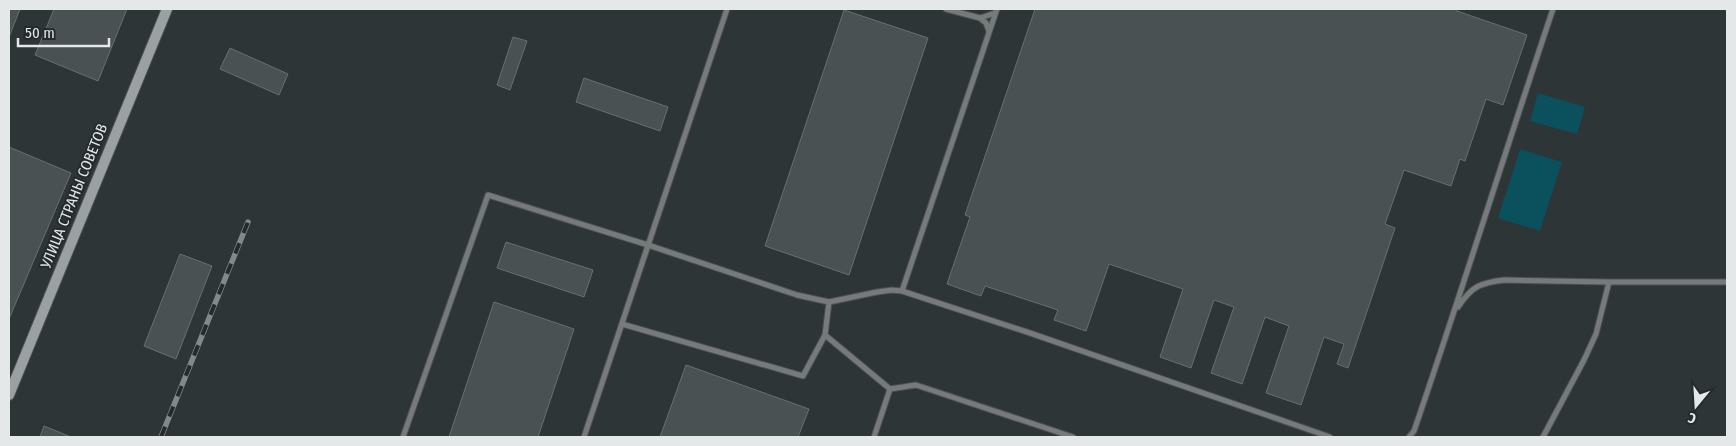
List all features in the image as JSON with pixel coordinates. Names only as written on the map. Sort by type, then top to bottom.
[{"type":"main road","name":"УЛИЦА СТРАНЫ СОВЕТОВ","points":[[9,395],[168,9]]},
{"type":"lane","points":[[584,437],[727,9]]},
{"type":"lane","points":[[946,9],[980,18],[986,23],[989,32]]},
{"type":"lane","points":[[1409,437],[1414,431],[1455,312],[1496,180],[1553,9]]},
{"type":"lane","points":[[980,18],[996,11]]},
{"type":"lane","points":[[902,291],[996,11]]},
{"type":"lane","points":[[403,437],[488,194],[797,295],[829,302],[877,292],[902,291],[1030,333],[1330,437]]},
{"type":"lane","points":[[1455,312],[1466,294],[1476,286],[1487,282],[1504,280],[1727,282]]},
{"type":"lane","points":[[1543,437],[1596,334],[1609,282]]},
{"type":"lane","points":[[622,324],[803,376],[824,335],[829,302]]},
{"type":"lane","points":[[824,335],[890,389],[916,385],[1073,437]]},
{"type":"lane","points":[[874,437],[890,389]]},
{"type":"shaded area","points":[[1538,93],[1585,107],[1577,134],[1530,121]]},
{"type":"shaded area","points":[[1520,149],[1562,162],[1540,231],[1498,218]]},
{"type":"building","points":[[9,9],[20,9],[9,37]]},
{"type":"building","points":[[54,9],[127,9],[98,81],[35,55]]},
{"type":"building","points":[[1035,9],[1457,9],[1457,11],[1527,35],[1503,105],[1486,99],[1465,161],[1460,159],[1451,186],[1404,170],[1385,224],[1395,228],[1348,368],[1337,364],[1344,344],[1324,337],[1301,405],[1266,393],[1289,326],[1265,317],[1242,384],[1211,373],[1234,307],[1214,300],[1191,368],[1160,357],[1183,289],[1109,264],[1086,331],[1054,320],[1058,310],[985,286],[981,296],[947,284],[970,217],[965,215]]},
{"type":"building","points":[[844,10],[928,38],[849,275],[765,246]]},
{"type":"building","points":[[513,37],[527,41],[510,90],[497,85]]},
{"type":"building","points":[[230,48],[288,74],[279,95],[220,69]]},
{"type":"building","points":[[584,78],[668,107],[660,131],[576,102]]},
{"type":"building","points":[[9,147],[71,173],[9,319]]},
{"type":"building","points":[[506,242],[593,270],[584,297],[497,268]]},
{"type":"building","points":[[180,254],[212,266],[176,359],[144,346]]},
{"type":"building","points":[[494,302],[574,329],[538,437],[449,437]]},
{"type":"building","points":[[686,365],[809,409],[798,437],[660,437]]},
{"type":"building","points":[[44,426],[71,437],[40,437]]},
{"type":"railway","points":[[161,437],[248,222]]}]
